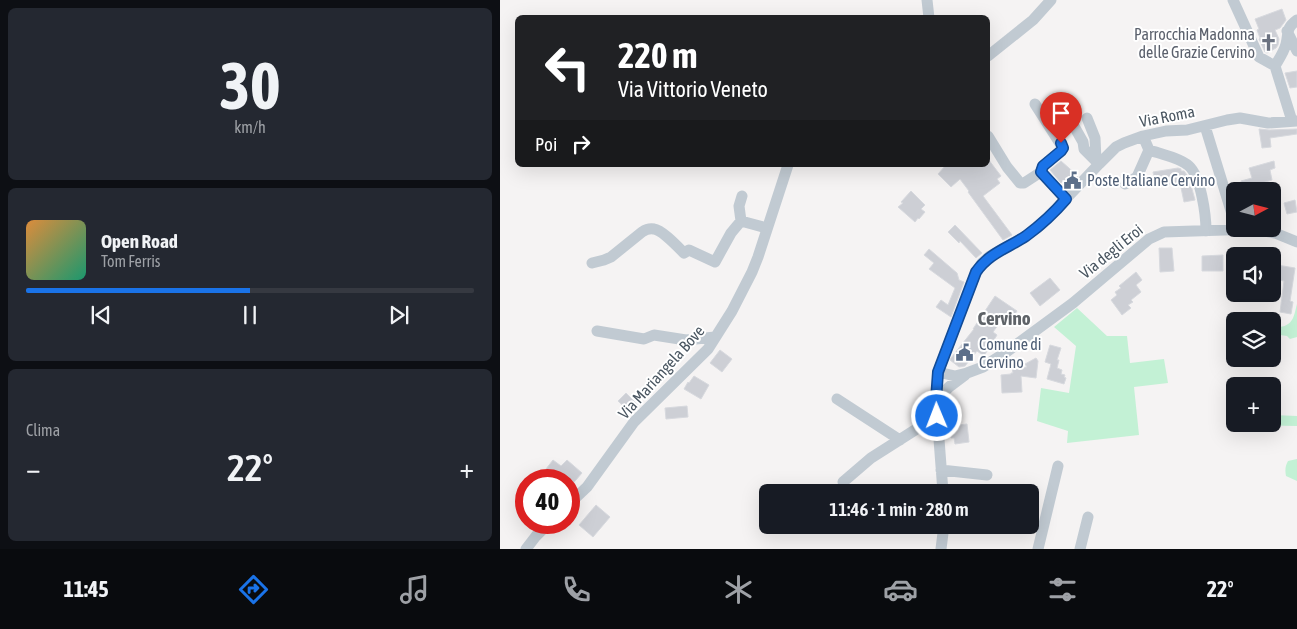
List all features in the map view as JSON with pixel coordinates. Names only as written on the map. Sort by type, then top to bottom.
[{"type":"street","points":[[927,0],[929,15]]},
{"type":"street","points":[[990,54],[1033,20],[1051,0]]},
{"type":"street","points":[[1233,0],[1259,57],[1275,66],[1294,121]]},
{"type":"street","points":[[1275,66],[1286,44],[1287,31],[1297,20]]},
{"type":"street","points":[[1287,31],[1297,51]]},
{"type":"street","points":[[1058,98],[1083,142],[1084,149],[1097,162]]},
{"type":"street","points":[[990,139],[1007,167],[1020,183],[1024,184],[1041,172],[1043,166],[1063,148],[1035,104]]},
{"type":"street","points":[[1087,118],[1095,138],[1097,162]]},
{"type":"street","name":"Via Roma","points":[[942,484],[936,400],[938,372],[976,272],[982,263],[990,256],[1041,225],[1097,162],[1124,143],[1143,136],[1166,131],[1187,130],[1240,118],[1268,123],[1294,121]]},
{"type":"street","points":[[1205,126],[1226,194]]},
{"type":"street","points":[[1143,136],[1149,150],[1179,161],[1189,166],[1194,172],[1201,193],[1206,218],[1206,230]]},
{"type":"street","points":[[1125,184],[1137,177],[1149,150]]},
{"type":"street","name":"Via Mariangela Bove","points":[[580,494],[587,487],[634,422],[708,349],[732,311],[752,272],[787,167]]},
{"type":"street","points":[[1041,172],[1066,199]]},
{"type":"street","points":[[592,262],[609,259],[642,232],[647,229],[654,229],[660,231],[684,253],[688,250],[715,262],[731,233],[741,222],[739,206],[742,196]]},
{"type":"street","points":[[741,222],[767,228]]},
{"type":"street","name":"Via degli Eroi","points":[[938,372],[954,376],[982,367],[1073,303],[1149,239],[1164,232],[1226,228]]},
{"type":"street","name":"Via degli Eroi","points":[[1281,235],[1297,242]]},
{"type":"street","points":[[597,331],[644,339],[654,335],[686,340],[715,337]]},
{"type":"street","name":"Via degli Eroi","points":[[936,400],[949,386],[967,373]]},
{"type":"street","points":[[836,399],[900,440]]},
{"type":"street","points":[[843,482],[871,458],[937,416]]},
{"type":"street","points":[[1038,549],[1058,466]]},
{"type":"street","points":[[941,470],[987,475]]},
{"type":"street","points":[[1080,549],[1088,517]]},
{"type":"street","points":[[526,549],[538,534]]},
{"type":"street","points":[[941,549],[943,534]]},
{"type":"green space","points":[[1297,304],[1297,337],[1290,339],[1287,336],[1281,335],[1281,327],[1291,322]]},
{"type":"green space","points":[[1077,308],[1107,336],[1127,336],[1130,363],[1164,359],[1168,383],[1134,387],[1139,435],[1067,443],[1068,431],[1037,421],[1041,388],[1069,393],[1076,346],[1054,327]]},
{"type":"green space","points":[[1281,415],[1297,416],[1297,426],[1281,426]]},
{"type":"green space","points":[[1297,459],[1297,481],[1286,476],[1285,470],[1288,461]]},
{"type":"building","points":[[1282,9],[1286,20],[1280,28],[1275,30],[1279,39],[1278,45],[1267,53],[1259,39],[1257,30],[1259,29],[1255,19]]},
{"type":"building","points":[[1297,71],[1297,87],[1290,88],[1285,73]]},
{"type":"building","points":[[1259,129],[1297,129],[1297,134],[1270,138],[1271,147],[1262,148]]},
{"type":"building","points":[[1061,161],[1078,176],[1069,185],[1064,180],[1061,183],[1050,170]]},
{"type":"building","points":[[1274,161],[1275,168],[1270,170],[1272,180],[1265,182],[1241,182],[1252,178],[1249,168]]},
{"type":"building","points":[[990,162],[1001,176],[997,179],[1000,183],[983,196],[1012,235],[1003,240],[960,179],[951,187],[938,174],[944,167],[990,167]]},
{"type":"building","points":[[1178,168],[1187,175],[1195,200],[1184,202],[1180,183],[1159,186],[1158,182],[1155,182],[1153,172]]},
{"type":"building","points":[[911,191],[925,205],[921,209],[925,212],[915,222],[898,207]]},
{"type":"building","points":[[1295,200],[1297,212],[1287,214],[1284,203]]},
{"type":"building","points":[[955,225],[982,253],[976,258],[960,241],[959,243],[948,232]]},
{"type":"building","points":[[1159,248],[1172,248],[1174,271],[1160,272]]},
{"type":"building","points":[[929,249],[957,273],[959,280],[964,282],[951,317],[936,307],[941,300],[948,305],[955,288],[929,269],[934,263],[924,255]]},
{"type":"building","points":[[1223,255],[1223,271],[1202,271],[1202,256]]},
{"type":"building","points":[[1281,266],[1295,268],[1290,301],[1293,302],[1291,314],[1280,312],[1284,281],[1281,280]]},
{"type":"building","points":[[1136,272],[1142,280],[1136,285],[1141,292],[1131,300],[1133,302],[1128,305],[1131,308],[1122,315],[1111,300],[1117,295],[1115,292],[1121,288],[1119,286]]},
{"type":"building","points":[[1050,278],[1060,290],[1040,306],[1030,293]]},
{"type":"building","points":[[995,296],[1017,311],[1010,321],[1004,317],[993,332],[997,335],[984,356],[977,351],[965,366],[959,367],[950,360],[951,358],[974,329]]},
{"type":"building","points":[[1050,345],[1061,348],[1057,360],[1059,360],[1057,368],[1062,370],[1061,374],[1065,375],[1064,384],[1047,379],[1051,364],[1045,362]]},
{"type":"building","points":[[720,350],[732,359],[722,372],[710,363]]},
{"type":"building","points":[[1036,358],[1038,361],[1036,378],[1021,376],[1022,392],[1002,393],[1001,375],[1013,373],[1012,368],[1027,367],[1025,364]]},
{"type":"building","points":[[694,376],[709,385],[701,399],[684,389]]},
{"type":"building","points":[[626,393],[638,405],[631,413],[618,401]]},
{"type":"building","points":[[687,406],[688,417],[666,419],[665,408]]},
{"type":"building","points":[[967,424],[969,442],[955,444],[954,438],[951,438],[950,426]]},
{"type":"building","points":[[553,460],[561,466],[567,460],[577,469],[546,469]]},
{"type":"building","points":[[596,505],[610,517],[593,537],[580,524]]},
{"type":"place","name":"Parrocchia Madonna delle Grazie Cervino","points":[[1269,43]]},
{"type":"place","name":"Poste Italiane Cervino","points":[[1073,180]]},
{"type":"place","name":"Comune di Cervino","points":[[965,353]]},
{"type":"district","name":"Cervino","points":[[1004,318]]},
{"type":"route","points":[[937,416],[938,372],[976,272],[990,256],[1041,225],[1066,199],[1041,172],[1043,166],[1061,151],[1063,148],[1061,143]]}]
